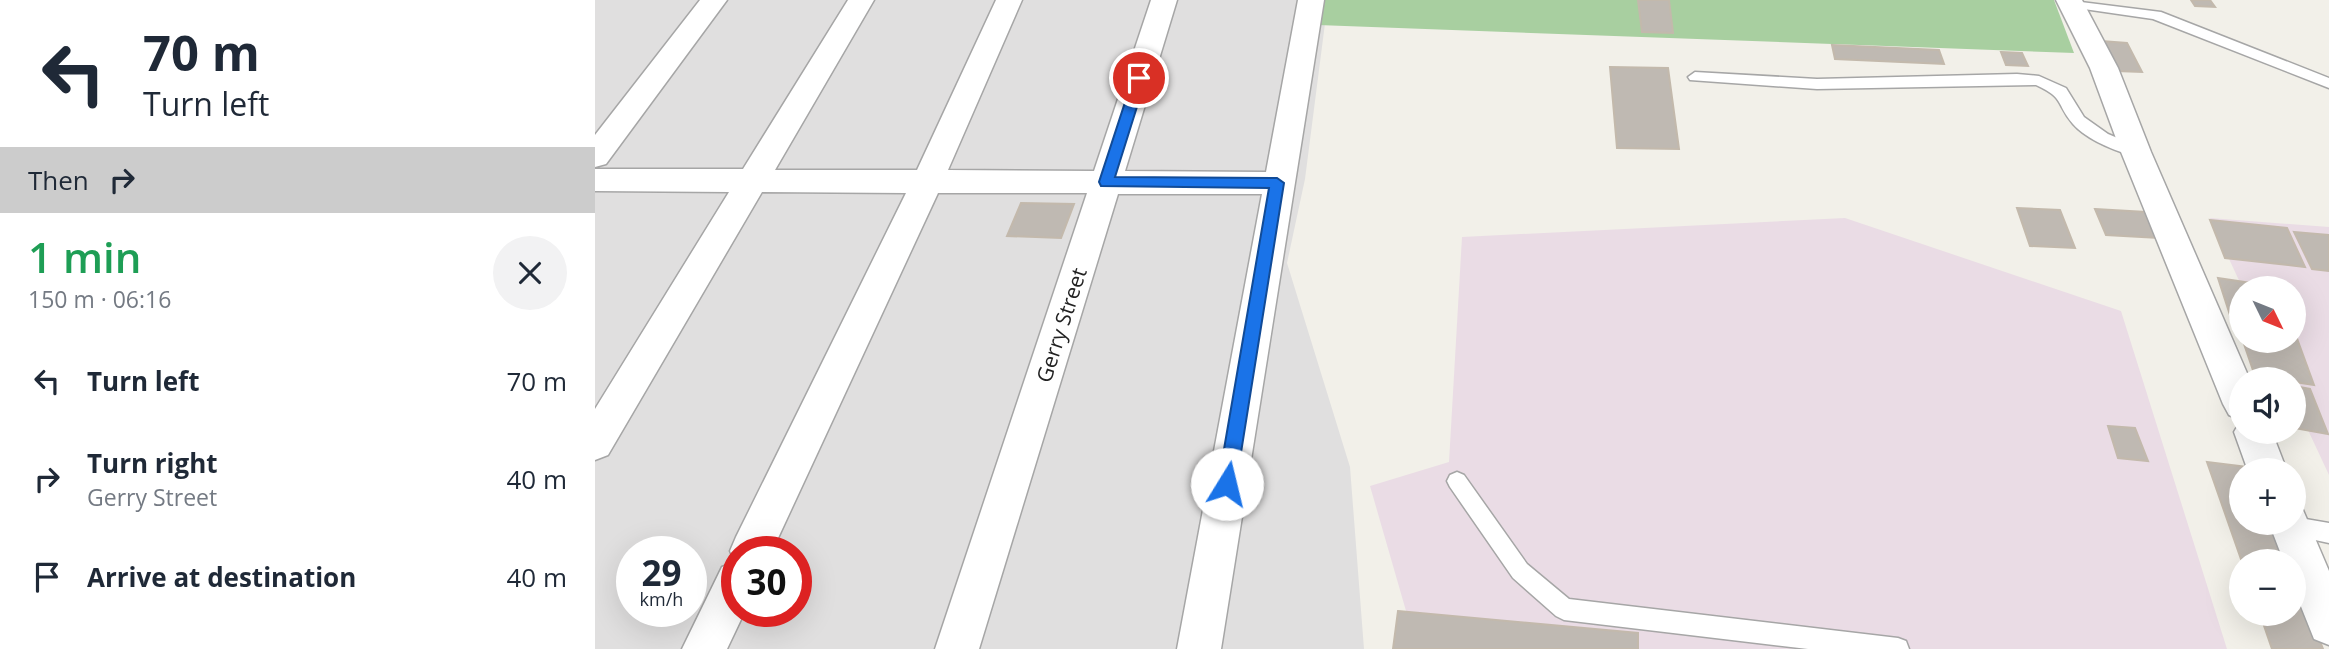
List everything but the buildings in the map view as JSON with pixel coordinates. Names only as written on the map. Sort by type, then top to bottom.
[{"type":"street","points":[[595,156],[714,0]]},
{"type":"street","points":[[595,443],[862,0]]},
{"type":"street","points":[[758,536],[927,181],[1009,0]]},
{"type":"street","name":"Gerry Street","points":[[957,649],[1164,0]]},
{"type":"street","points":[[1199,649],[1277,183],[1311,0]]},
{"type":"street","points":[[2069,1],[2104,68],[2136,152],[2229,373]]},
{"type":"street","points":[[595,180],[1277,183]]},
{"type":"street","points":[[2305,535],[2329,624]]},
{"type":"street","points":[[704,649],[721,614]]},
{"type":"lane","points":[[2069,1],[2156,15],[2329,83]]},
{"type":"lane","points":[[1695,77],[1817,84],[2017,79],[2039,81],[2061,91],[2079,121],[2103,138],[2136,152]]},
{"type":"lane","points":[[1457,481],[1520,571],[1564,609],[1898,649]]},
{"type":"shaded area","points":[[595,0],[1328,0],[1305,179],[1287,263],[1350,467],[1364,649],[595,649]]},
{"type":"shaded area","points":[[1845,218],[2121,311],[2227,649],[1417,649],[1370,486],[1449,462],[1462,237]]},
{"type":"shaded area","points":[[2210,218],[2329,227],[2329,475],[2306,426],[2306,367],[2279,367],[2273,354],[2307,354],[2307,276],[2237,276]]},
{"type":"green space","points":[[1322,0],[2054,0],[2074,53],[1318,25]]},
{"type":"route","points":[[1139,78],[1106,182],[1277,183],[1227,484]]}]
